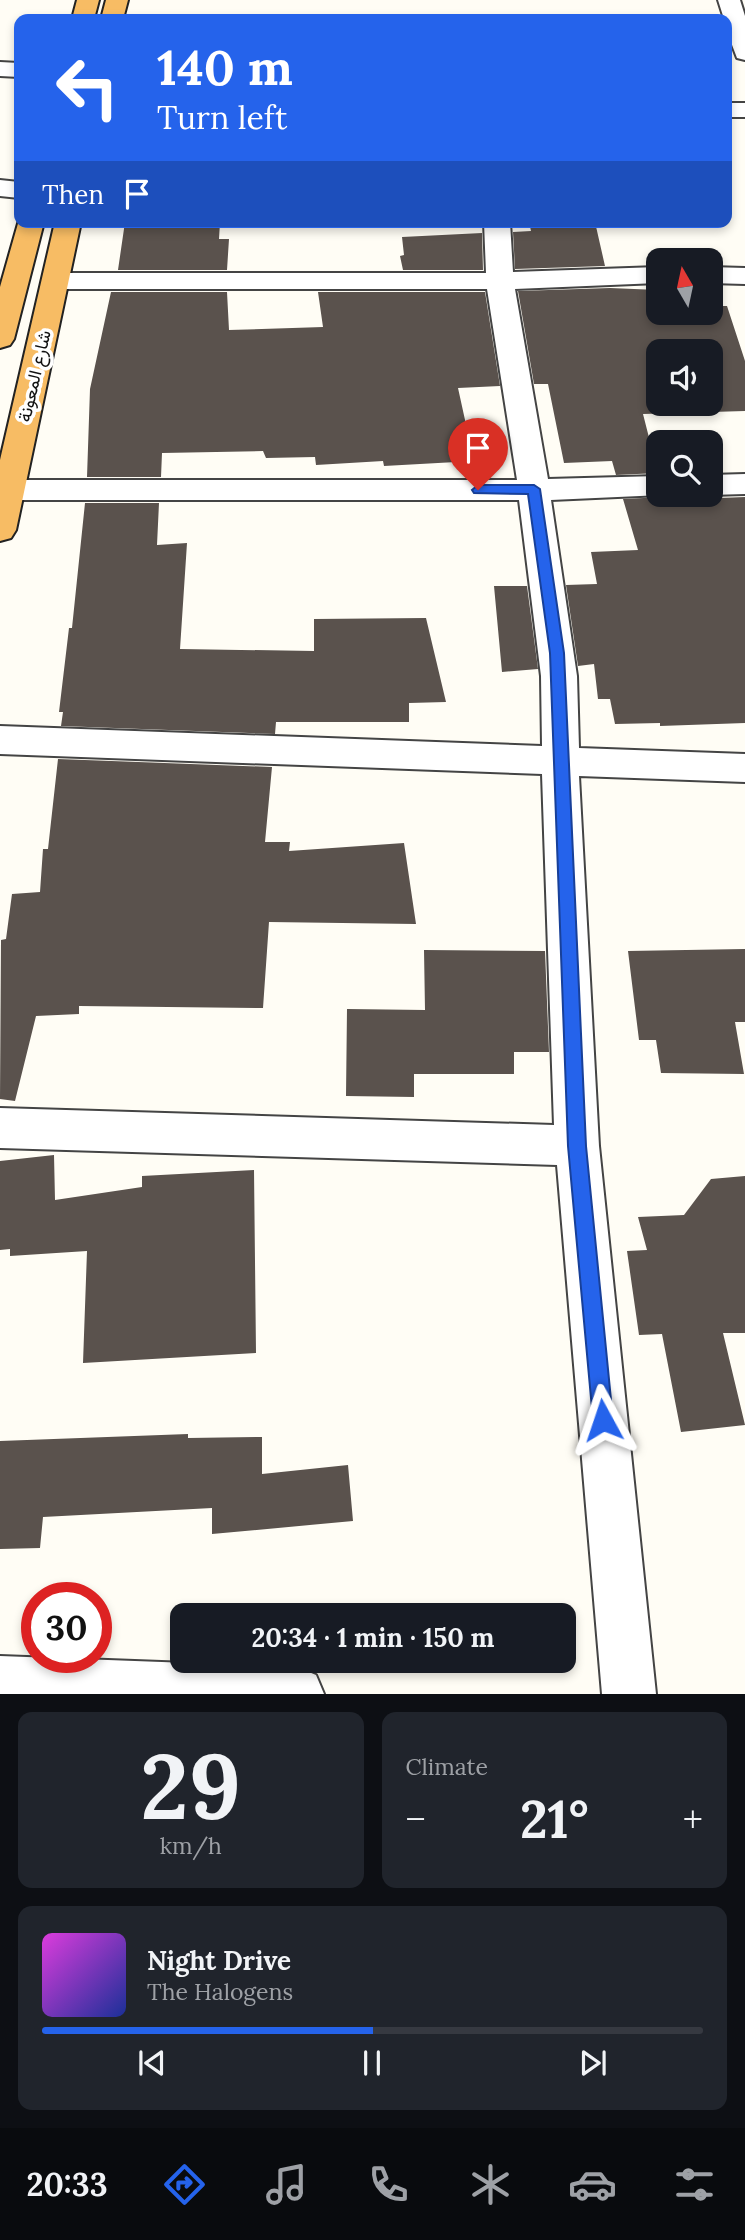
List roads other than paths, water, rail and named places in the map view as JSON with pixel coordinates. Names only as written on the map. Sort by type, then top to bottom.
[{"type":"highway","name":"شارع المعونة","points":[[0,340],[8,281],[29,228]]},
{"type":"highway","name":"شارع المعونة","points":[[0,530],[67,228]]},
{"type":"street","points":[[729,0],[745,53]]},
{"type":"street","points":[[497,228],[500,281],[534,489],[557,653],[577,1146],[629,1694]]},
{"type":"street","points":[[56,281],[500,281],[646,275]]},
{"type":"street","points":[[723,275],[745,276]]},
{"type":"street","points":[[723,485],[745,484]]},
{"type":"street","points":[[9,490],[646,486]]},
{"type":"street","points":[[0,740],[745,768]]},
{"type":"street","points":[[0,1128],[577,1146]]},
{"type":"street","points":[[0,1682],[297,1694]]}]
